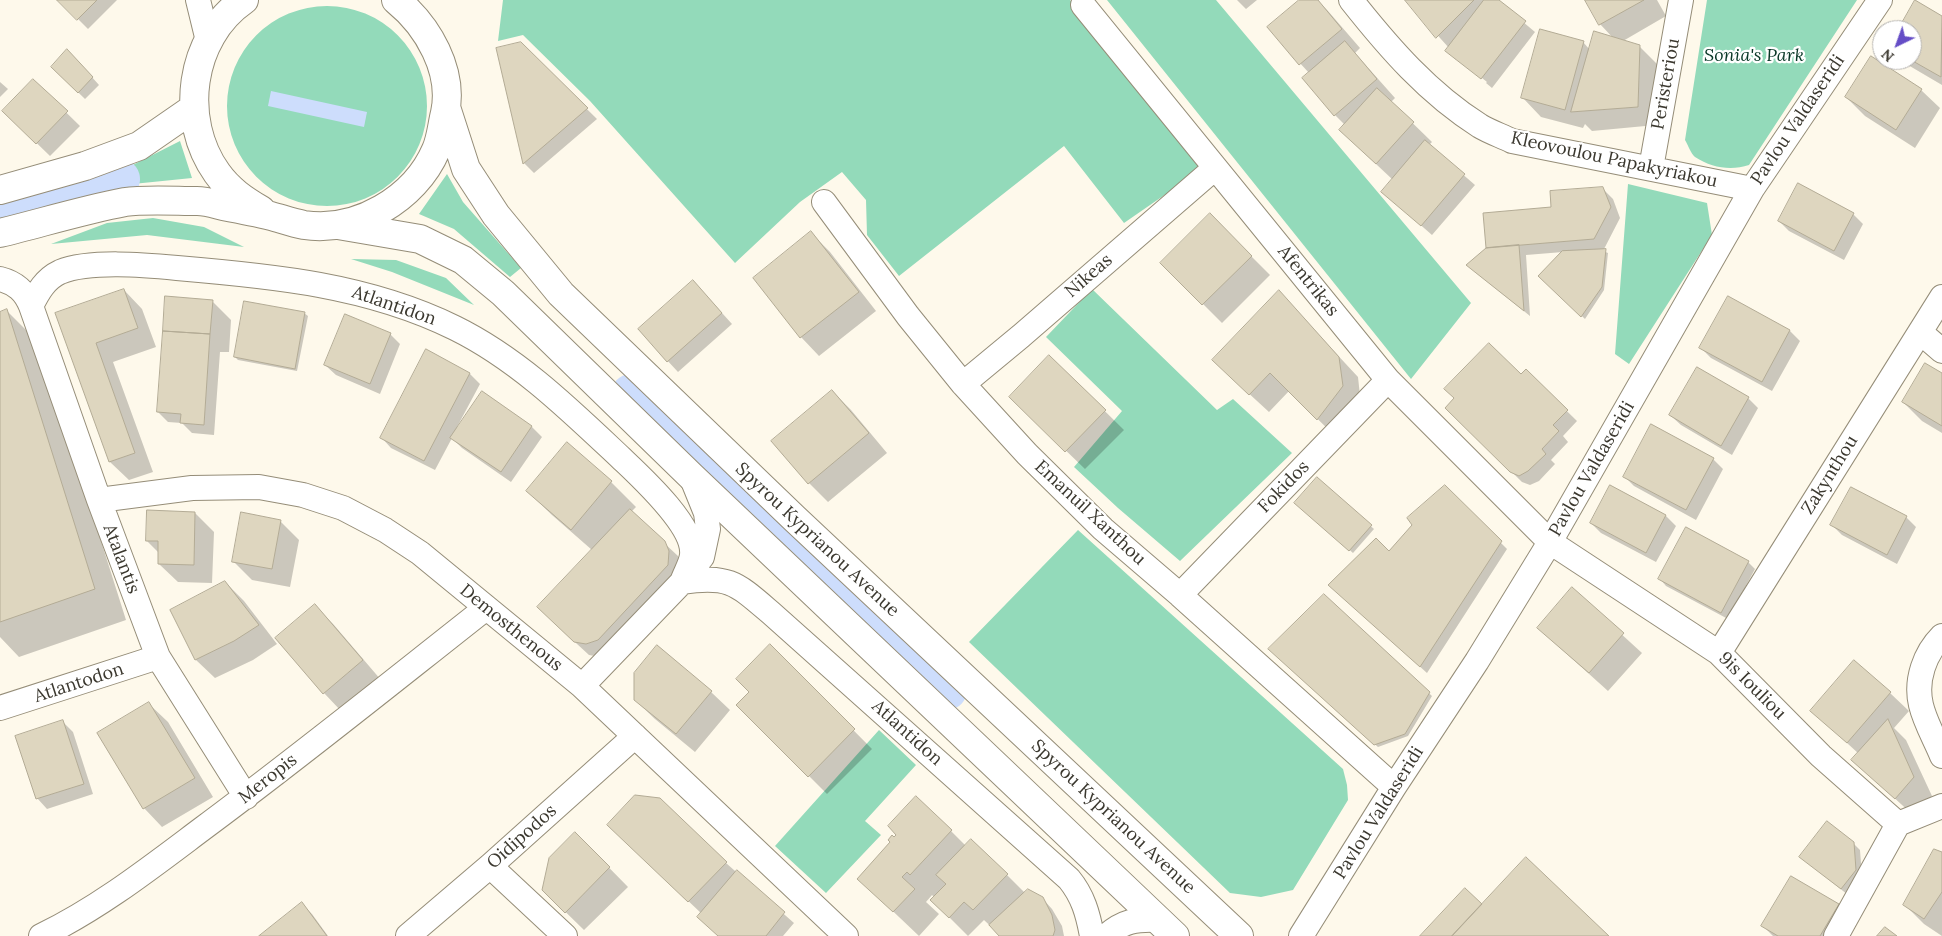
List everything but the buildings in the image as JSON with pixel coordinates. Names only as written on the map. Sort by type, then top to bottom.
[{"type":"main road","points":[[244,0],[235,6],[220,22],[208,41],[197,71],[194,108],[201,142],[217,173],[241,198],[270,216]]},
{"type":"main road","points":[[338,225],[379,212],[398,200],[413,186],[437,149],[446,107],[445,80],[438,55],[426,32],[396,0]]},
{"type":"main road","points":[[425,0],[426,32]]},
{"type":"main road","name":"Spyrou Kyprianou Avenue","points":[[446,107],[466,169],[496,215],[561,294],[794,518],[1239,936]]},
{"type":"main road","points":[[0,190],[85,166],[138,146],[194,108]]},
{"type":"main road","points":[[0,233],[127,202],[200,201],[304,225],[338,225],[420,239],[464,260],[503,293],[691,476],[1166,928]]},
{"type":"street","points":[[198,0],[208,41]]},
{"type":"street","name":"Kleovoulou Papakyriakou","points":[[1351,0],[1382,40],[1434,94],[1482,127],[1512,141],[1752,189]]},
{"type":"street","name":"Peristeriou","points":[[1651,168],[1681,0]]},
{"type":"street","name":"Pavlou Valdaseridi","points":[[1301,936],[1394,787],[1477,661],[1550,542],[1752,189],[1880,0]]},
{"type":"street","name":"Afentrikas","points":[[1083,5],[1388,380],[1550,542]]},
{"type":"street","name":"Nikeas","points":[[963,384],[1215,168]]},
{"type":"street","name":"Emanuil Xanthou","points":[[824,202],[908,316],[963,384],[1027,454],[1103,529],[1180,595],[1394,787]]},
{"type":"street","name":"Atlantidon","points":[[31,306],[38,291],[46,281],[58,273],[70,269],[102,265],[152,266],[268,277],[342,289],[400,306],[429,317],[478,340],[530,377],[652,488],[679,521],[690,542],[692,554],[682,582]]},
{"type":"street","points":[[0,279],[11,282],[26,293],[31,306]]},
{"type":"street","name":"Zakynthou","points":[[1719,653],[1942,297]]},
{"type":"street","name":"Atalantis","points":[[31,306],[99,500],[158,657],[246,796]]},
{"type":"street","points":[[1920,332],[1942,351]]},
{"type":"street","name":"Fokidos","points":[[1180,595],[1388,380]]},
{"type":"street","name":"Atlantidon","points":[[582,686],[682,582],[702,557],[708,528],[706,513],[691,476]]},
{"type":"street","name":"Demosthenous","points":[[99,500],[215,486],[259,486],[303,495],[343,508],[385,530],[420,553],[582,686],[846,936]]},
{"type":"street","name":"9is Iouliou","points":[[1550,542],[1719,653],[1821,756],[1898,824]]},
{"type":"street","name":"Atlantidon","points":[[682,582],[705,579],[719,579],[730,582],[742,589],[771,613],[1069,879],[1087,910],[1092,936]]},
{"type":"street","name":"Meropis","points":[[41,936],[103,902],[246,796],[486,608]]},
{"type":"street","points":[[1942,636],[1924,661],[1919,684],[1921,705],[1942,756]]},
{"type":"street","name":"Atlantodon","points":[[0,708],[158,657]]},
{"type":"street","name":"Oidipodos","points":[[408,936],[490,866],[635,736]]},
{"type":"street","points":[[1836,936],[1898,824],[1942,806]]},
{"type":"street","points":[[490,866],[564,936]]},
{"type":"street","points":[[1106,936],[1111,931],[1135,919],[1166,928]]},
{"type":"green space","points":[[503,0],[1070,0],[1205,167],[1124,223],[1064,146],[899,276],[867,235],[866,200],[842,172],[800,202],[735,263],[590,101],[523,35],[498,41]]},
{"type":"green space","points":[[1107,0],[1216,0],[1471,303],[1411,379]]},
{"type":"green space","name":"Sonia's Park","points":[[1707,0],[1857,0],[1749,165],[1742,167],[1728,168],[1701,161],[1694,156],[1685,140]]},
{"type":"green space","points":[[327,6],[356,10],[374,18],[398,35],[415,59],[423,77],[427,106],[423,135],[415,153],[398,177],[374,194],[356,202],[327,206],[298,202],[280,194],[256,177],[239,153],[231,135],[227,106],[231,77],[239,59],[256,35],[280,18],[298,10]]},
{"type":"green space","points":[[180,141],[192,178],[123,185],[119,172]]},
{"type":"green space","points":[[447,174],[463,202],[521,268],[510,277],[454,229],[419,214]]},
{"type":"green space","points":[[1628,184],[1707,203],[1712,235],[1629,364],[1615,354]]},
{"type":"green space","points":[[153,218],[204,227],[244,247],[147,235],[51,244],[107,223]]},
{"type":"green space","points":[[351,259],[396,260],[446,278],[474,305],[392,272]]},
{"type":"green space","points":[[1092,289],[1217,410],[1233,399],[1292,453],[1180,561],[1074,467],[1122,411],[1046,337]]},
{"type":"green space","points":[[1078,530],[1343,769],[1348,800],[1293,890],[1261,897],[1230,893],[969,642]]},
{"type":"green space","points":[[879,730],[916,765],[865,821],[881,835],[826,893],[775,846]]},
{"type":"water","points":[[271,91],[367,112],[364,127],[268,106]]},
{"type":"waterway","points":[[0,211],[120,179]]},
{"type":"waterway","points":[[631,394],[947,690]]}]
